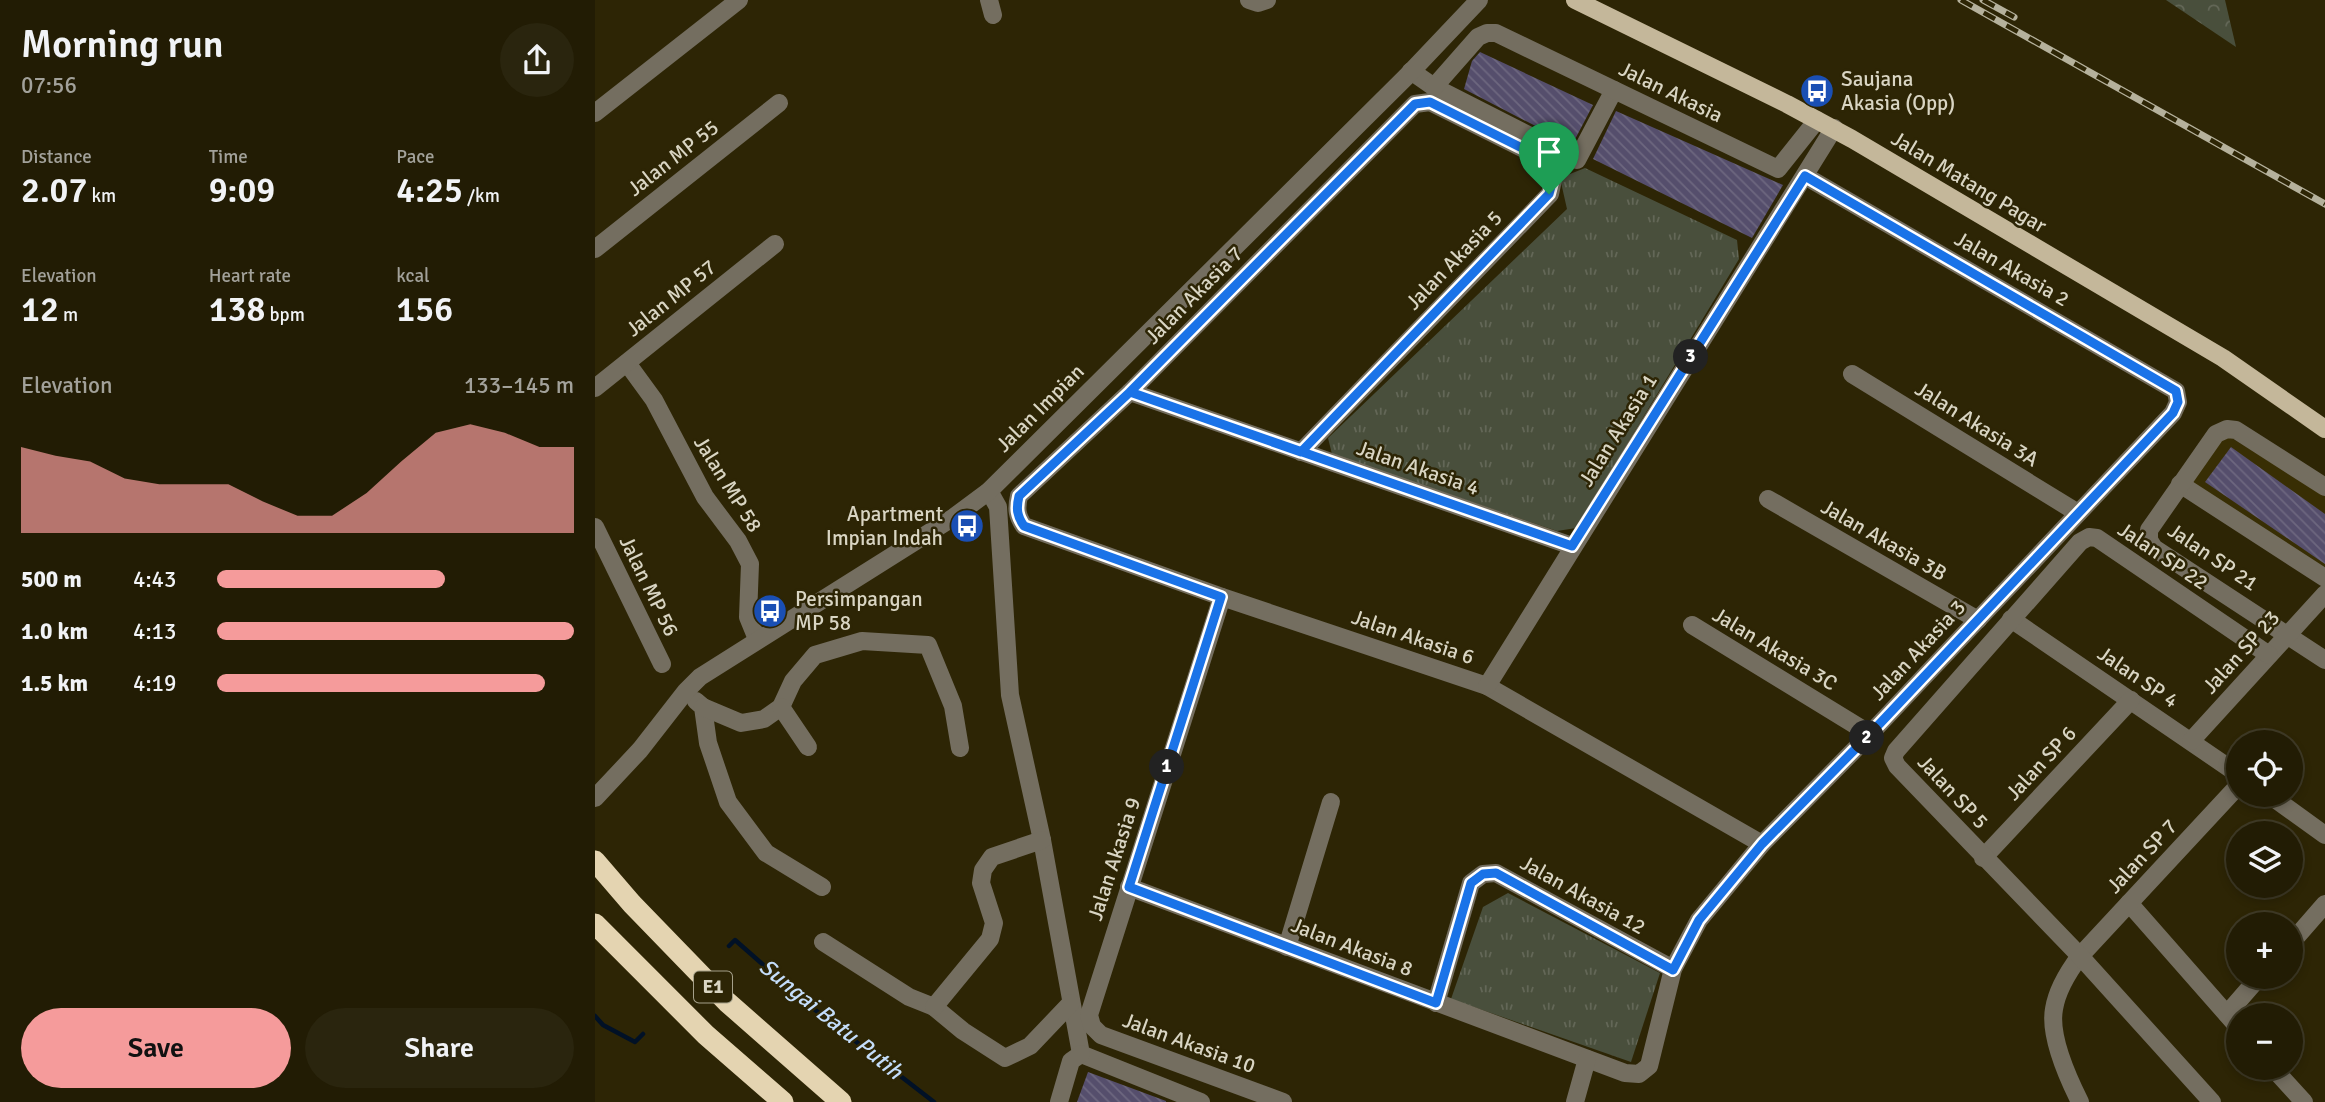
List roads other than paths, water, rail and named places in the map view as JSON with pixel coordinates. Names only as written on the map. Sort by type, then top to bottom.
[{"type":"highway","name":"E1","points":[[595,861],[632,904],[727,1002],[841,1102]]},
{"type":"highway","name":"E1","points":[[595,924],[706,1035],[783,1102]]},
{"type":"main road","name":"Jalan Matang Pagar","points":[[1575,0],[1834,128],[2223,358],[2325,429]]},
{"type":"street","points":[[595,113],[739,0]]},
{"type":"street","name":"Jalan Impian","points":[[595,798],[640,750],[700,677],[954,517],[989,491],[1479,0]]},
{"type":"street","name":"Jalan Akasia","points":[[1487,33],[1496,33],[1778,169],[1817,120]]},
{"type":"street","name":"Jalan Akasia 7","points":[[1024,526],[1016,507],[1019,496],[1130,392],[1415,104],[1429,94],[1478,37],[1487,33]]},
{"type":"street","points":[[1411,71],[1429,94],[1577,160],[1614,90]]},
{"type":"street","name":"Jalan Akasia 5","points":[[1301,452],[1549,194],[1554,175],[1544,159],[1430,102],[1429,94]]},
{"type":"street","name":"Jalan MP 55","points":[[595,249],[779,103]]},
{"type":"street","name":"Jalan Akasia 1","points":[[1487,686],[1834,128]]},
{"type":"street","name":"Jalan Akasia 2","points":[[1805,176],[2176,391],[2178,402],[2173,413]]},
{"type":"street","name":"Jalan MP 57","points":[[595,388],[775,244]]},
{"type":"street","name":"Jalan MP 58","points":[[627,363],[654,400],[705,497],[738,541],[750,564],[748,617],[757,639]]},
{"type":"street","name":"Jalan Akasia 3A","points":[[1852,374],[2078,513]]},
{"type":"street","name":"Jalan Akasia 4","points":[[1130,392],[1572,546]]},
{"type":"street","name":"Jalan Akasia 3","points":[[1639,1074],[1649,1066],[1673,970],[1699,920],[1762,844],[1870,734],[2173,413]]},
{"type":"street","points":[[2325,487],[2235,430],[2227,429],[2217,434],[2180,484],[2325,578]]},
{"type":"street","name":"Jalan SP 21","points":[[2180,484],[2149,530],[2149,541],[2154,548],[2325,660]]},
{"type":"street","points":[[989,491],[998,507],[1010,695],[1042,840],[1080,1054]]},
{"type":"street","name":"Jalan Akasia 3B","points":[[1767,499],[1977,620]]},
{"type":"street","name":"Jalan Akasia 6","points":[[1024,526],[1221,597],[1487,686],[1762,844]]},
{"type":"street","name":"Jalan MP 56","points":[[595,527],[662,664]]},
{"type":"street","name":"Jalan SP 22","points":[[2011,619],[2080,542],[2089,537],[2097,538],[2269,655]]},
{"type":"street","name":"Jalan SP 23","points":[[2191,741],[2325,594]]},
{"type":"street","name":"Jalan Akasia 9","points":[[1089,1015],[1221,597]]},
{"type":"street","name":"Jalan SP 4","points":[[2011,619],[2226,766]]},
{"type":"street","name":"Jalan SP 5","points":[[2011,619],[1896,751],[1893,758],[1896,766],[2080,956],[2211,1102]]},
{"type":"street","name":"Jalan Akasia 3C","points":[[1692,625],[1870,734]]},
{"type":"street","points":[[686,691],[703,707],[741,723],[764,719],[781,707],[793,681],[815,655],[862,641],[928,645],[953,706],[960,748]]},
{"type":"street","name":"Jalan SP 6","points":[[1983,858],[2131,700]]},
{"type":"street","points":[[703,707],[708,743],[728,802],[766,853],[822,887]]},
{"type":"street","points":[[781,707],[808,747]]},
{"type":"street","name":"Jalan SP 7","points":[[2080,1102],[2056,1041],[2054,1010],[2067,974],[2080,956],[2226,799]]},
{"type":"street","points":[[1287,947],[1331,802]]},
{"type":"street","points":[[2286,807],[2325,835]]},
{"type":"street","points":[[934,1007],[991,939],[994,923],[981,883],[982,870],[992,857],[1042,840]]},
{"type":"street","name":"Jalan Akasia 12","points":[[1436,1003],[1471,883],[1483,874],[1496,873],[1673,970]]},
{"type":"street","name":"Jalan Akasia 8","points":[[1129,887],[1625,1073],[1639,1074]]},
{"type":"street","points":[[2129,903],[2226,1014]]},
{"type":"street","points":[[2303,929],[2325,904]]},
{"type":"street","points":[[823,942],[909,997],[934,1007],[963,1031],[1005,1058],[1030,1046],[1071,1003]]},
{"type":"street","name":"Jalan Akasia 10","points":[[1089,1015],[1092,1026],[1101,1035],[1283,1102]]},
{"type":"street","points":[[1059,1102],[1071,1061],[1080,1054]]},
{"type":"street","points":[[1080,1054],[1201,1102]]},
{"type":"street","points":[[1575,1102],[1587,1059]]},
{"type":"street","points":[[2284,1080],[2304,1102]]},
{"type":"waterway","name":"Sungai Batu Putih","points":[[729,946],[735,940],[810,1006],[934,1102]]},
{"type":"waterway","name":"Sungai Batu Putih","points":[[595,1016],[603,1025],[635,1042],[643,1034]]},
{"type":"railway","points":[[1961,0],[2325,204]]},
{"type":"railway","points":[[1983,0],[2014,17]]},
{"type":"place","name":"Saujana Akasia (Opp)","points":[[1817,91]]},
{"type":"place","name":"Apartment Impian Indah","points":[[967,526]]},
{"type":"place","name":"Persimpangan MP 58","points":[[770,611]]}]
